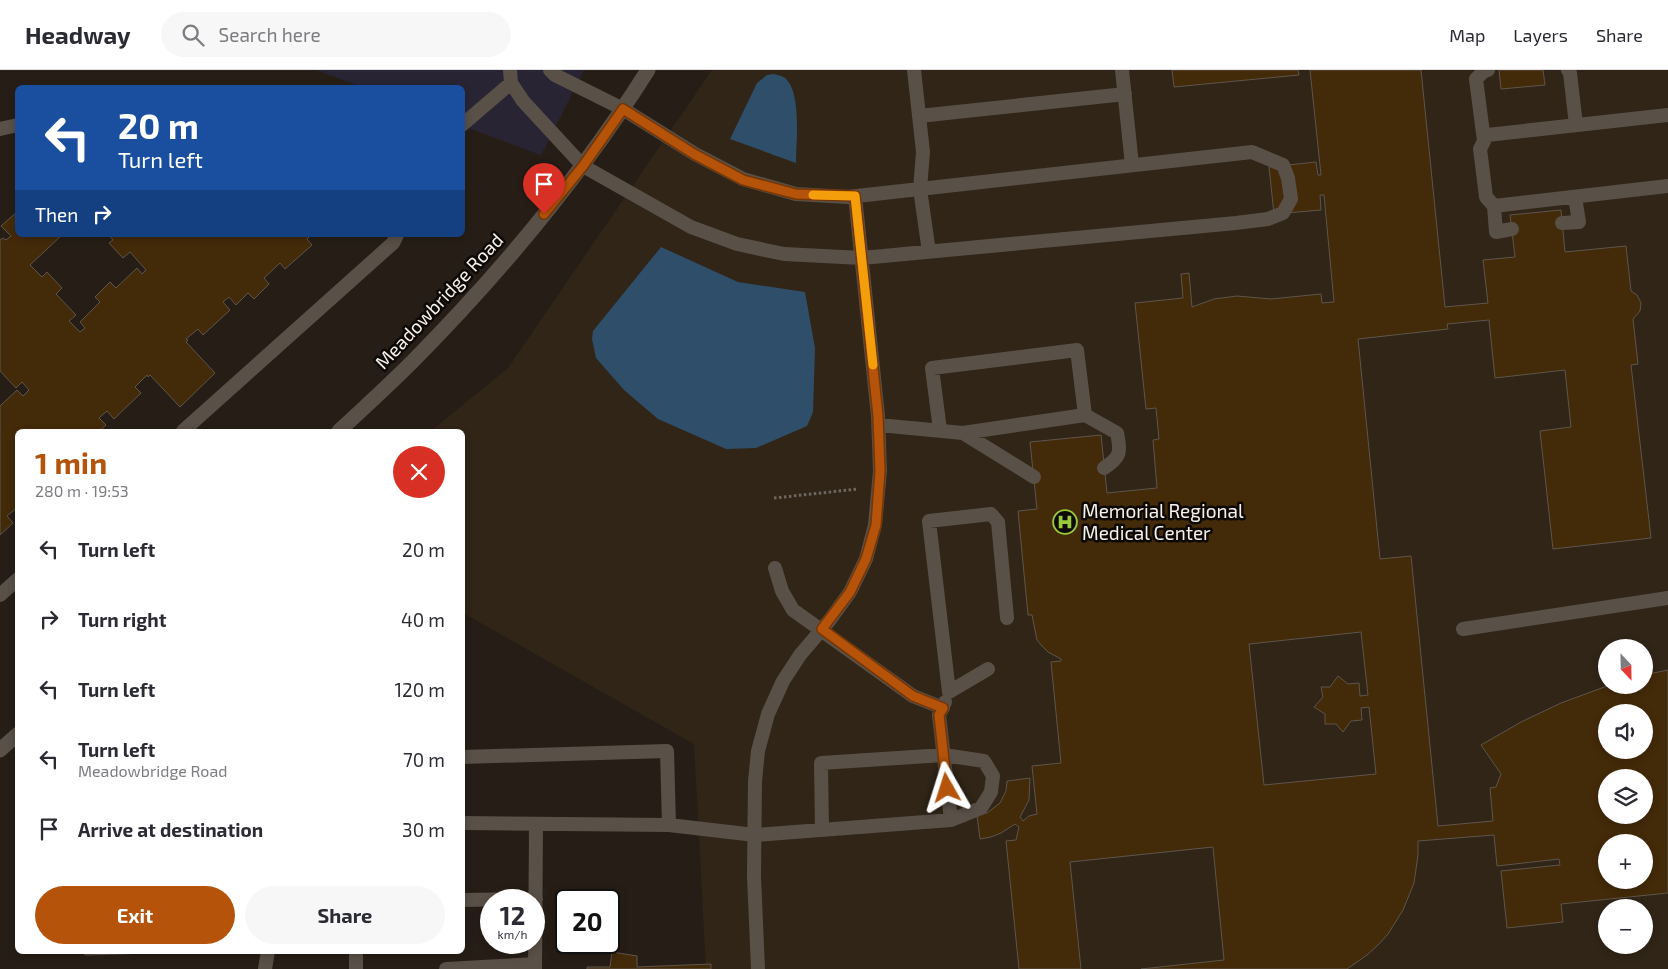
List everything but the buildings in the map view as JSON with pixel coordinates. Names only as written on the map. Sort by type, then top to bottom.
[{"type":"main road","name":"Meadowbridge Road","points":[[341,429],[412,362],[488,282],[583,166],[648,70]]},
{"type":"main road","points":[[0,750],[15,737]]},
{"type":"lane","points":[[465,122],[511,77],[523,101],[583,166],[691,227],[737,244],[784,254],[862,258],[1268,219],[1283,214],[1291,199],[1288,178],[1283,165],[1252,152],[855,196],[796,194],[743,180],[694,154],[623,109],[554,75],[550,70]]},
{"type":"lane","points":[[914,70],[923,152],[920,189],[929,252]]},
{"type":"lane","points":[[1122,70],[1132,165]]},
{"type":"lane","points":[[1484,141],[1476,79],[1484,71],[1488,70]]},
{"type":"lane","points":[[1568,70],[1570,73],[1576,125]]},
{"type":"lane","points":[[919,116],[1125,94]]},
{"type":"lane","points":[[1512,229],[1496,232],[1494,206],[1486,197],[1480,149],[1487,135],[1668,115]]},
{"type":"lane","points":[[0,129],[15,126]]},
{"type":"lane","points":[[1494,206],[1668,186]]},
{"type":"lane","points":[[758,969],[754,876],[755,781],[768,714],[787,674],[850,592],[866,559],[876,525],[880,471],[879,425],[855,196]]},
{"type":"lane","points":[[1562,223],[1579,222],[1576,197]]},
{"type":"lane","points":[[185,429],[393,244],[396,237]]},
{"type":"lane","points":[[940,430],[932,368],[1077,350],[1085,415]]},
{"type":"lane","points":[[879,425],[963,432],[1085,415],[1117,433],[1120,449],[1116,461],[1104,468]]},
{"type":"lane","points":[[963,432],[1034,477]]},
{"type":"lane","points":[[951,820],[939,715],[949,692],[929,521],[991,514],[998,522],[1007,618]]},
{"type":"lane","points":[[775,568],[787,603],[793,610],[913,696],[943,708]]},
{"type":"lane","points":[[0,595],[15,582]]},
{"type":"lane","points":[[1464,629],[1668,598]]},
{"type":"lane","points":[[949,692],[988,669]]},
{"type":"lane","points":[[465,756],[667,751],[668,825]]},
{"type":"lane","points":[[465,823],[668,825],[755,835],[822,830],[951,820],[981,808],[992,792],[993,776],[984,761],[944,755],[821,764],[822,830]]},
{"type":"lane","points":[[536,824],[536,889]]},
{"type":"lane","points":[[465,900],[480,900]]},
{"type":"lane","points":[[265,969],[268,954]]},
{"type":"lane","points":[[356,954],[356,969]]},
{"type":"lane","points":[[446,969],[536,967],[536,954]]},
{"type":"path","points":[[774,498],[879,487]]},
{"type":"shaded area","points":[[316,70],[584,70],[541,155],[465,127],[465,85],[357,85]]},
{"type":"shaded area","name":"Memorial Regional Medical Center","points":[[712,70],[1668,70],[1668,969],[706,969],[694,744],[465,614],[465,429],[433,429],[508,368]]},
{"type":"water","points":[[774,74],[785,78],[794,94],[797,118],[796,163],[730,139],[757,83],[767,75]]},
{"type":"water","points":[[661,247],[738,282],[805,292],[815,348],[813,412],[807,426],[756,448],[726,449],[658,419],[624,390],[596,358],[592,339],[593,331]]},
{"type":"slow traffic","points":[[813,195],[855,196],[873,365]]},
{"type":"place","name":"Memorial Regional Medical Center","points":[[1065,522]]},
{"type":"route","points":[[544,214],[583,166],[623,109],[694,154],[743,180],[796,194],[855,196],[878,416],[880,471],[876,525],[866,559],[850,592],[822,629],[913,696],[943,708],[939,715],[947,788]]}]
